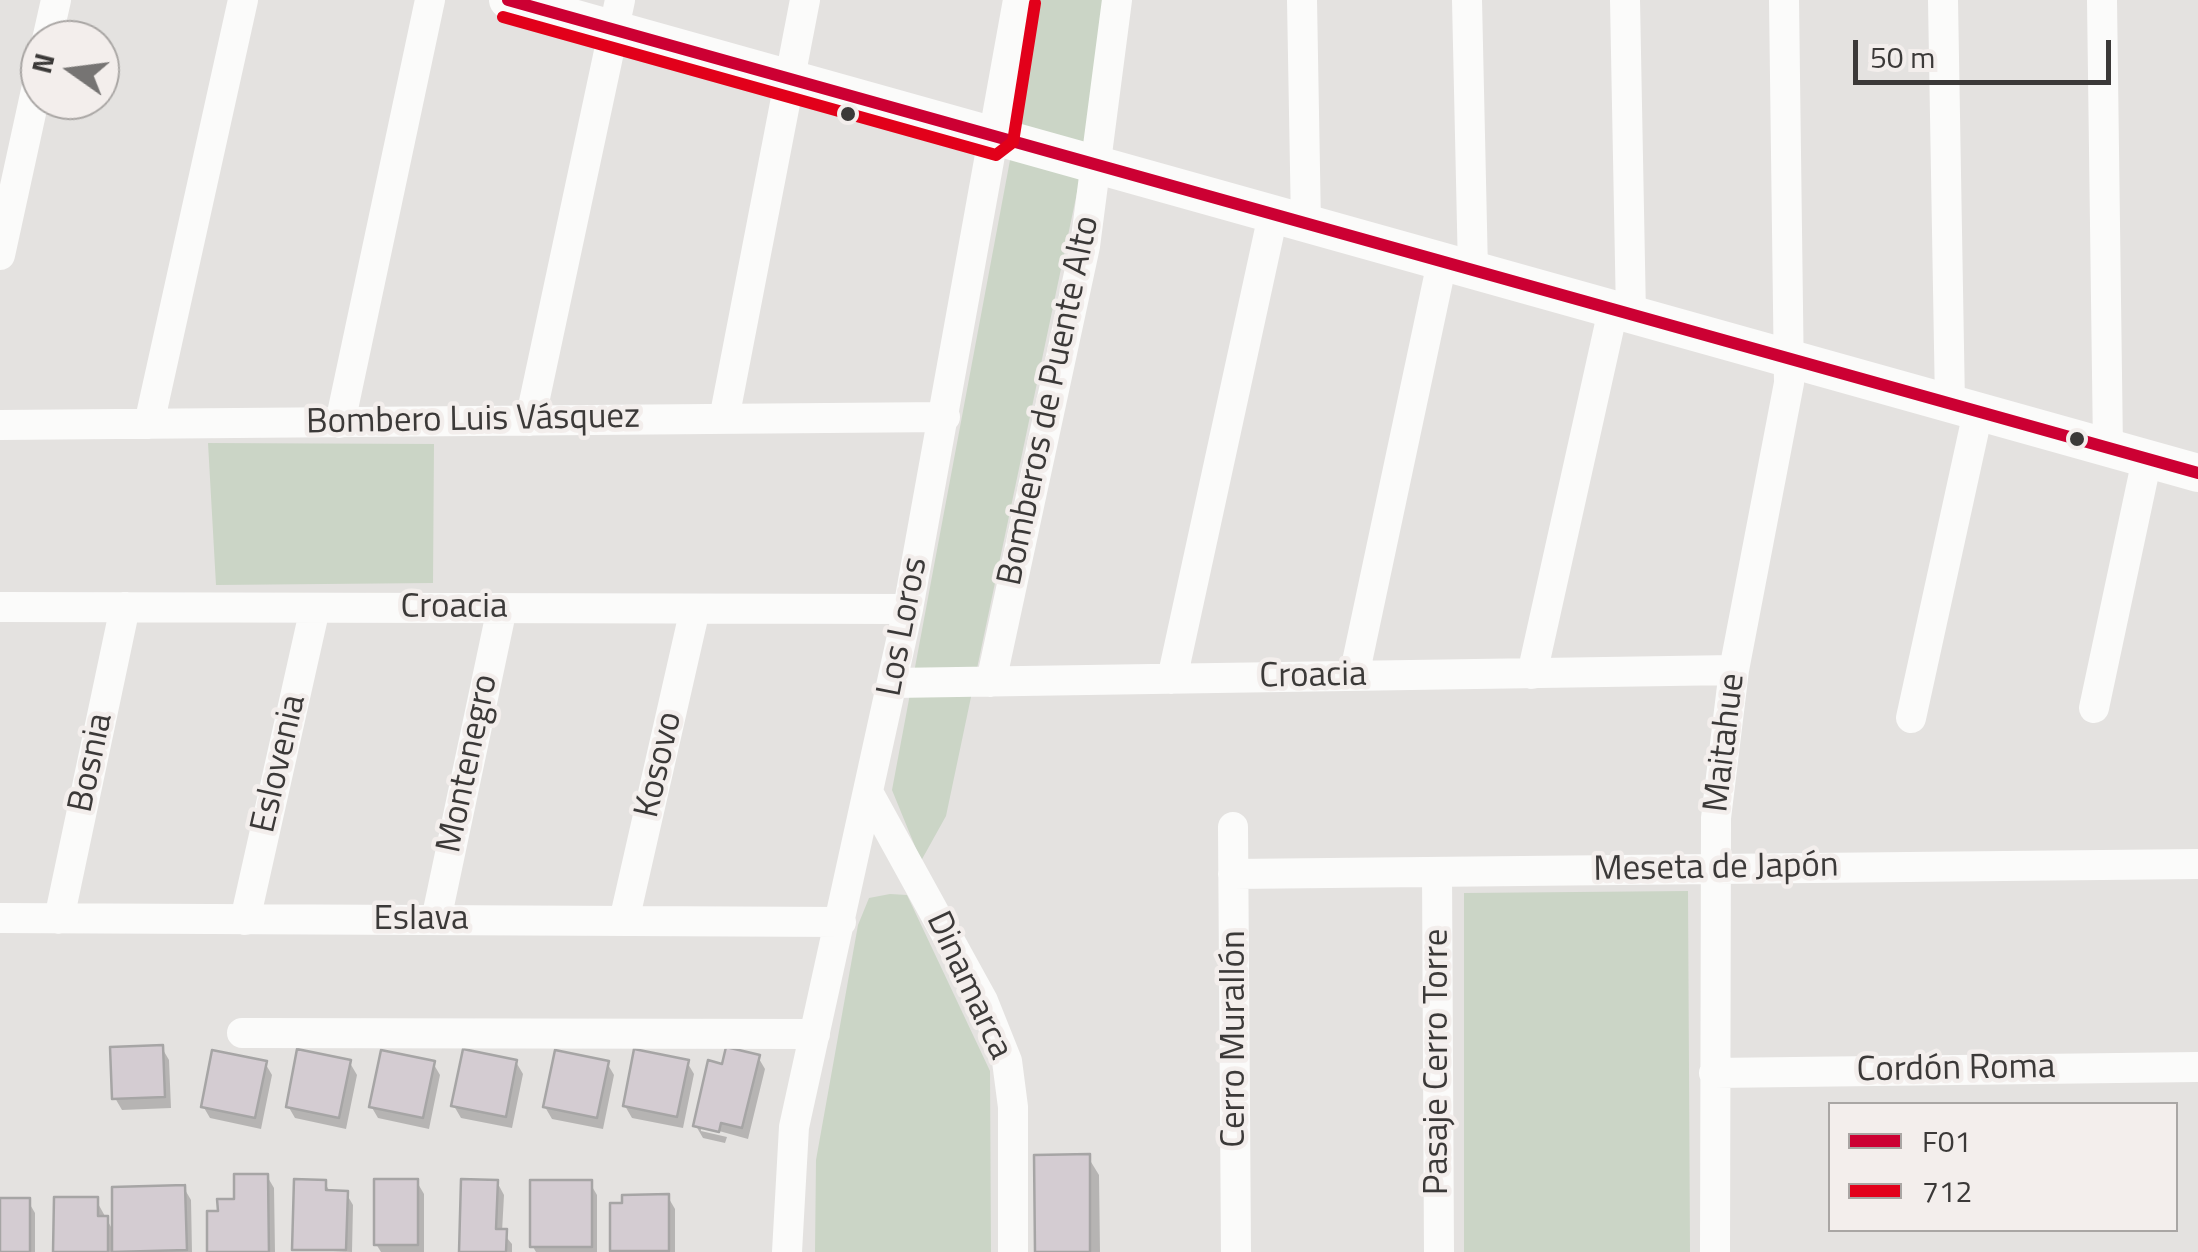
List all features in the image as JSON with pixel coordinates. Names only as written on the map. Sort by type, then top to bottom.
[{"type":"street","points":[[150,424],[243,0]]},
{"type":"street","points":[[340,423],[430,0]]},
{"type":"street","points":[[508,0],[616,15],[790,80],[2198,474]]},
{"type":"street","points":[[724,419],[805,0]]},
{"type":"street","name":"Los Loros","points":[[787,1252],[790,1162],[814,1034],[908,609],[1018,0]]},
{"type":"street","name":"Bomberos de Puente Alto","points":[[991,682],[1085,246],[1117,0]]},
{"type":"street","points":[[1172,679],[1289,220],[1302,0]]},
{"type":"street","points":[[1354,676],[1457,267],[1467,0]]},
{"type":"street","points":[[1532,674],[1622,312],[1625,0]]},
{"type":"street","name":"Maitahue","points":[[1714,1252],[1714,869],[1734,670],[1787,404],[1790,360],[1784,0]]},
{"type":"street","points":[[1912,718],[1964,408],[1943,0]]},
{"type":"street","points":[[2102,0],[2108,448]]},
{"type":"street","points":[[530,421],[616,15]]},
{"type":"street","points":[[0,255],[30,120]]},
{"type":"street","name":"Bombero Luis Vásquez","points":[[0,425],[945,416]]},
{"type":"street","points":[[2094,708],[2147,459]]},
{"type":"street","name":"Croacia","points":[[0,607],[908,609]]},
{"type":"street","name":"Bosnia","points":[[59,918],[125,607]]},
{"type":"street","name":"Eslovenia","points":[[246,920],[315,608]]},
{"type":"street","name":"Montenegro","points":[[436,920],[502,608]]},
{"type":"street","name":"Kosovo","points":[[624,921],[695,609]]},
{"type":"street","name":"Croacia","points":[[893,684],[1734,670]]},
{"type":"street","name":"Dinamarca","points":[[869,794],[984,1001],[1007,1061],[1013,1107],[1013,1252]]},
{"type":"street","name":"Cerro Murallón","points":[[1233,827],[1236,1252]]},
{"type":"street","name":"Meseta de Japón","points":[[1234,874],[2198,864]]},
{"type":"street","name":"Pasaje Cerro Torre","points":[[1437,872],[1440,1252]]},
{"type":"street","name":"Eslava","points":[[0,918],[841,922]]},
{"type":"street","points":[[242,1033],[814,1034]]},
{"type":"street","name":"Cordón Roma","points":[[1714,1073],[2198,1068]]},
{"type":"green space","points":[[1040,0],[1107,0],[1091,126],[946,816],[921,861],[892,790]]},
{"type":"green space","points":[[208,443],[434,444],[433,583],[216,585]]},
{"type":"green space","points":[[1688,891],[1690,1252],[1464,1252],[1464,893]]},
{"type":"green space","points":[[907,895],[990,1071],[991,1252],[815,1252],[816,1160],[858,925],[869,898]]},
{"type":"building","points":[[163,1045],[165,1097],[112,1099],[110,1047]]},
{"type":"building","points":[[726,1047],[760,1055],[742,1128],[721,1123],[719,1132],[693,1126],[708,1060],[722,1064]]},
{"type":"building","points":[[297,1049],[351,1060],[339,1118],[286,1107]]},
{"type":"building","points":[[463,1049],[517,1060],[506,1117],[451,1106]]},
{"type":"building","points":[[634,1049],[689,1060],[677,1117],[623,1106]]},
{"type":"building","points":[[212,1050],[267,1061],[255,1118],[201,1107]]},
{"type":"building","points":[[381,1050],[435,1061],[423,1118],[369,1107]]},
{"type":"building","points":[[555,1050],[609,1061],[597,1118],[543,1107]]},
{"type":"building","points":[[1090,1154],[1090,1252],[1035,1252],[1034,1155]]},
{"type":"building","points":[[234,1174],[268,1174],[269,1252],[207,1252],[207,1211],[218,1211],[217,1199],[234,1199]]},
{"type":"building","points":[[294,1179],[326,1180],[326,1190],[348,1191],[346,1250],[292,1250]]},
{"type":"building","points":[[374,1179],[418,1179],[418,1245],[374,1245]]},
{"type":"building","points":[[461,1179],[498,1180],[496,1229],[507,1229],[506,1252],[459,1252]]},
{"type":"building","points":[[530,1180],[592,1180],[592,1247],[530,1247]]},
{"type":"building","points":[[185,1185],[187,1250],[112,1252],[112,1187]]},
{"type":"building","points":[[669,1194],[669,1251],[610,1251],[610,1203],[622,1203],[622,1195]]},
{"type":"building","points":[[54,1197],[98,1197],[98,1216],[108,1216],[108,1252],[53,1252]]},
{"type":"building","points":[[0,1198],[30,1198],[30,1252],[0,1252]]},
{"type":"transit line","name":"F01","points":[[508,0],[2198,473]]},
{"type":"transit line","name":"712","points":[[503,17],[996,155],[1013,142],[1035,3]]}]
